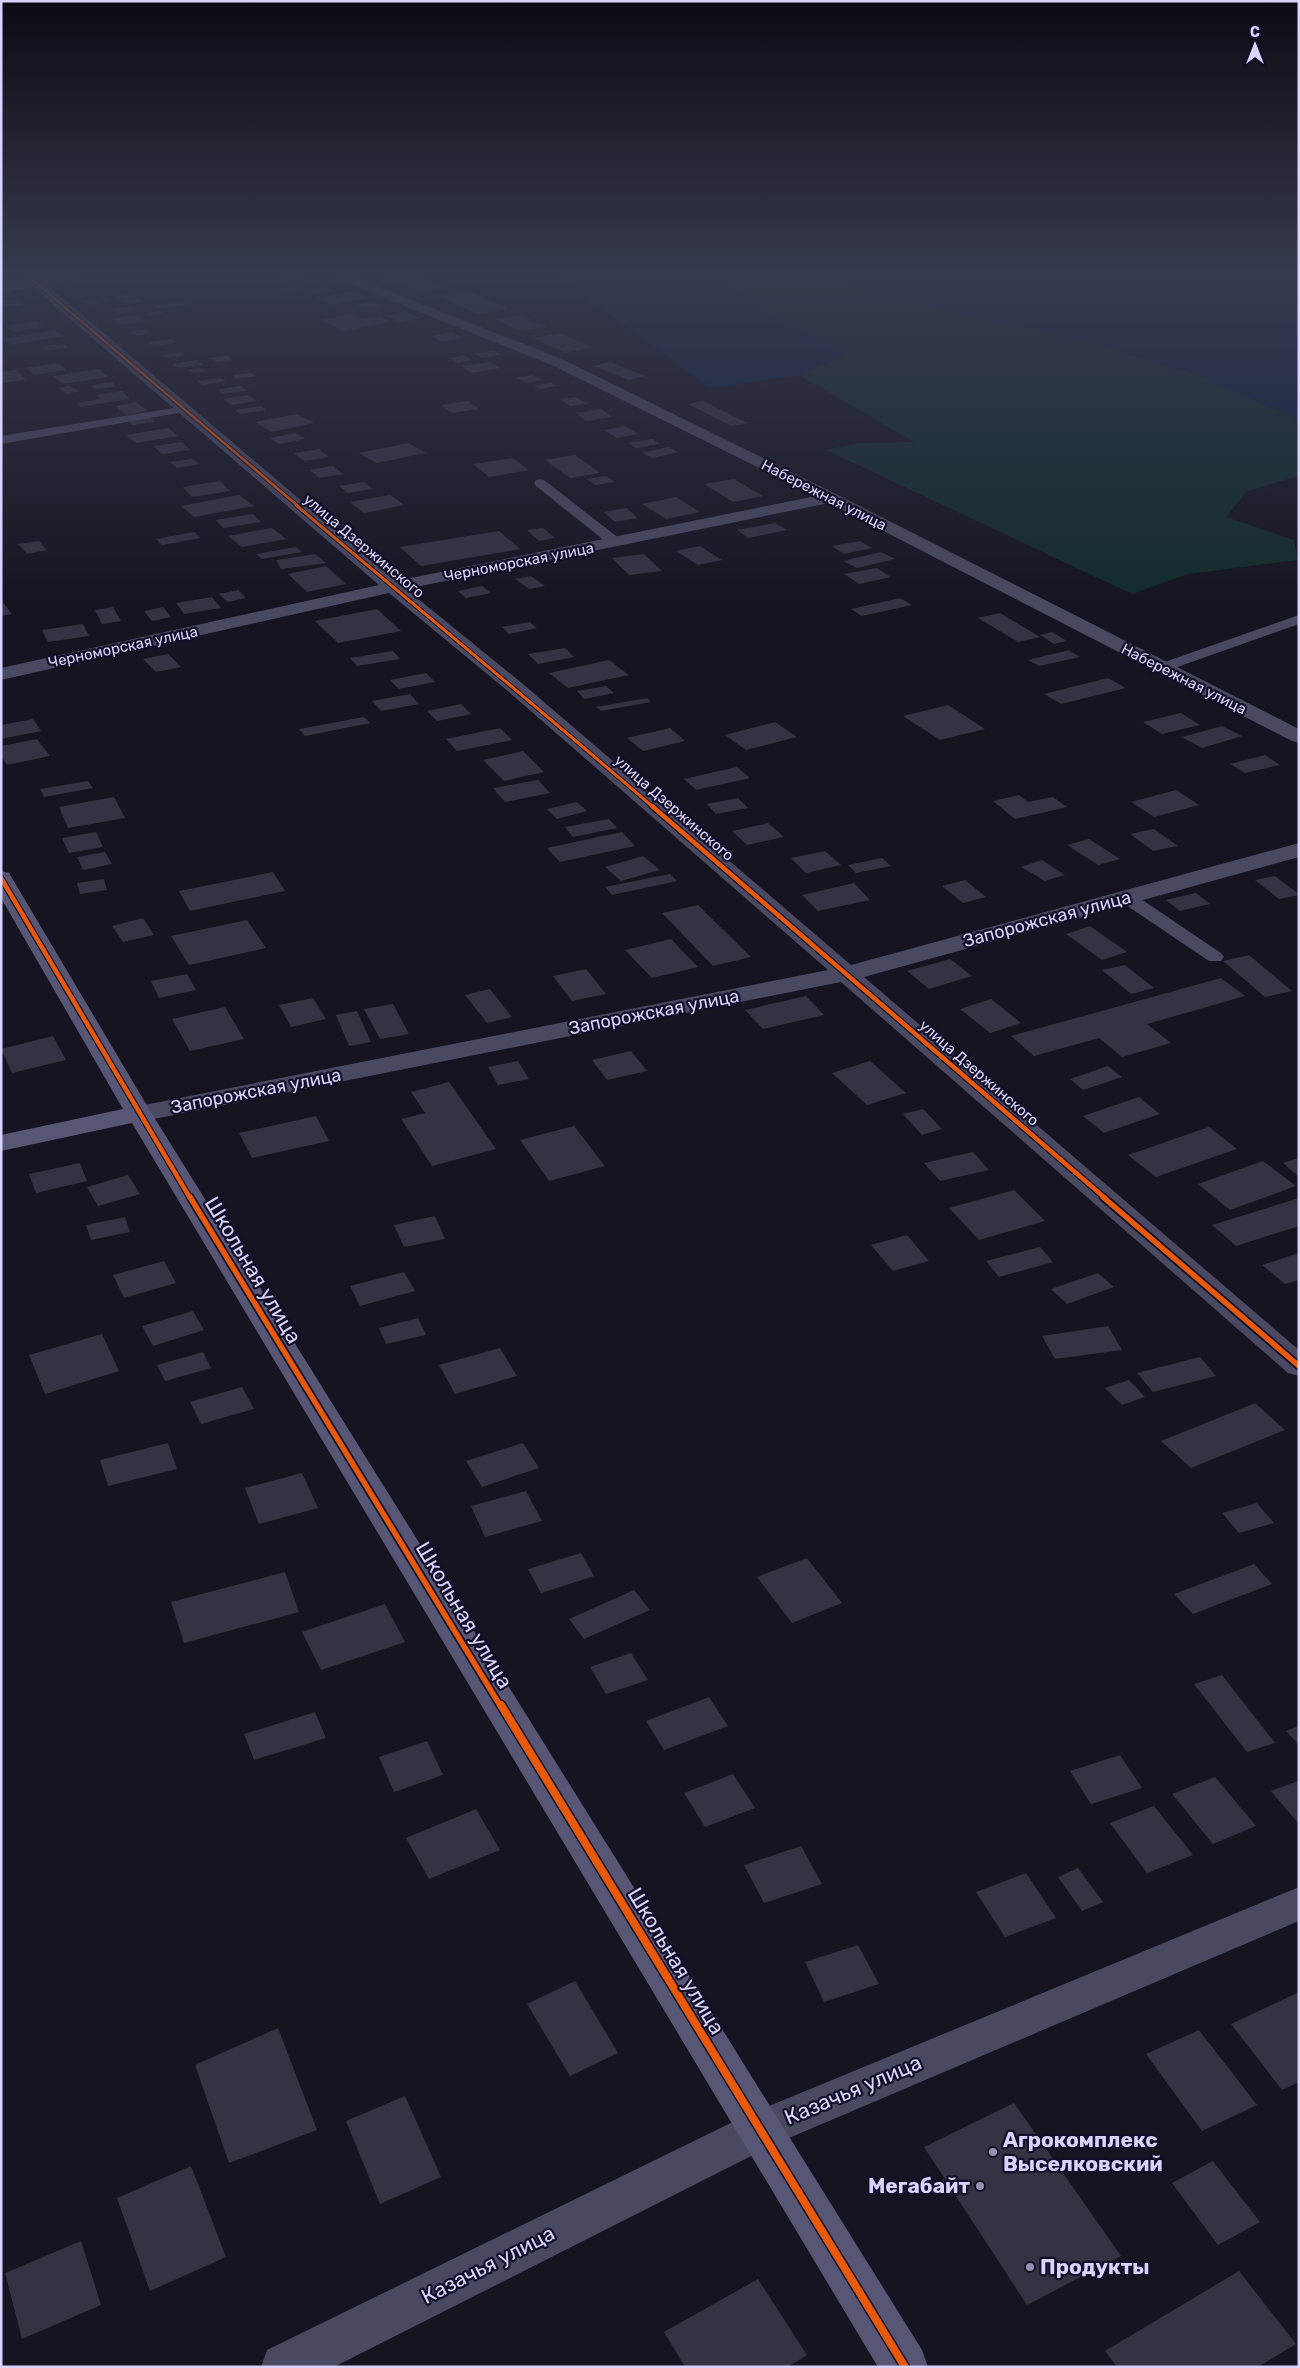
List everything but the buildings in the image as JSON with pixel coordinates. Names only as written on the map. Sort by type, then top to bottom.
[{"type":"street","name":"улица Дзержинского","points":[[157,386],[392,587],[516,688],[1299,1366]]},
{"type":"street","name":"Набережная улица","points":[[605,386],[832,498],[1299,737]]},
{"type":"street","name":"Черноморская улица","points":[[1,674],[392,587],[832,498]]},
{"type":"street","name":"Запорожская улица","points":[[1,1144],[139,1114],[846,974],[1299,850]]},
{"type":"street","name":"Школьная улица","points":[[1,878],[139,1114],[905,2367]]},
{"type":"street","name":"Казачья улица","points":[[284,2367],[760,2130],[1299,1903]]},
{"type":"lane","points":[[1,440],[186,410]]},
{"type":"lane","points":[[540,483],[615,542]]},
{"type":"lane","points":[[1161,668],[1299,619]]},
{"type":"lane","points":[[1126,897],[1215,958]]},
{"type":"green space","points":[[817,386],[1222,386],[1299,420],[1299,476],[1247,491],[1226,517],[1294,540],[1298,560],[1188,574],[1132,594],[826,450],[858,443],[914,442]]},
{"type":"water","points":[[708,386],[728,386],[711,388]]},
{"type":"water","points":[[1222,386],[1299,386],[1299,420]]},
{"type":"cycle path","points":[[156,386],[392,587],[516,688],[1299,1366]]},
{"type":"cycle path","points":[[1,878],[139,1114],[905,2367]]},
{"type":"place","name":"Агрокомплекс Выселковский","points":[[993,2152]]},
{"type":"place","name":"Мегабайт","points":[[980,2186]]},
{"type":"place","name":"Продукты","points":[[1030,2267]]}]
